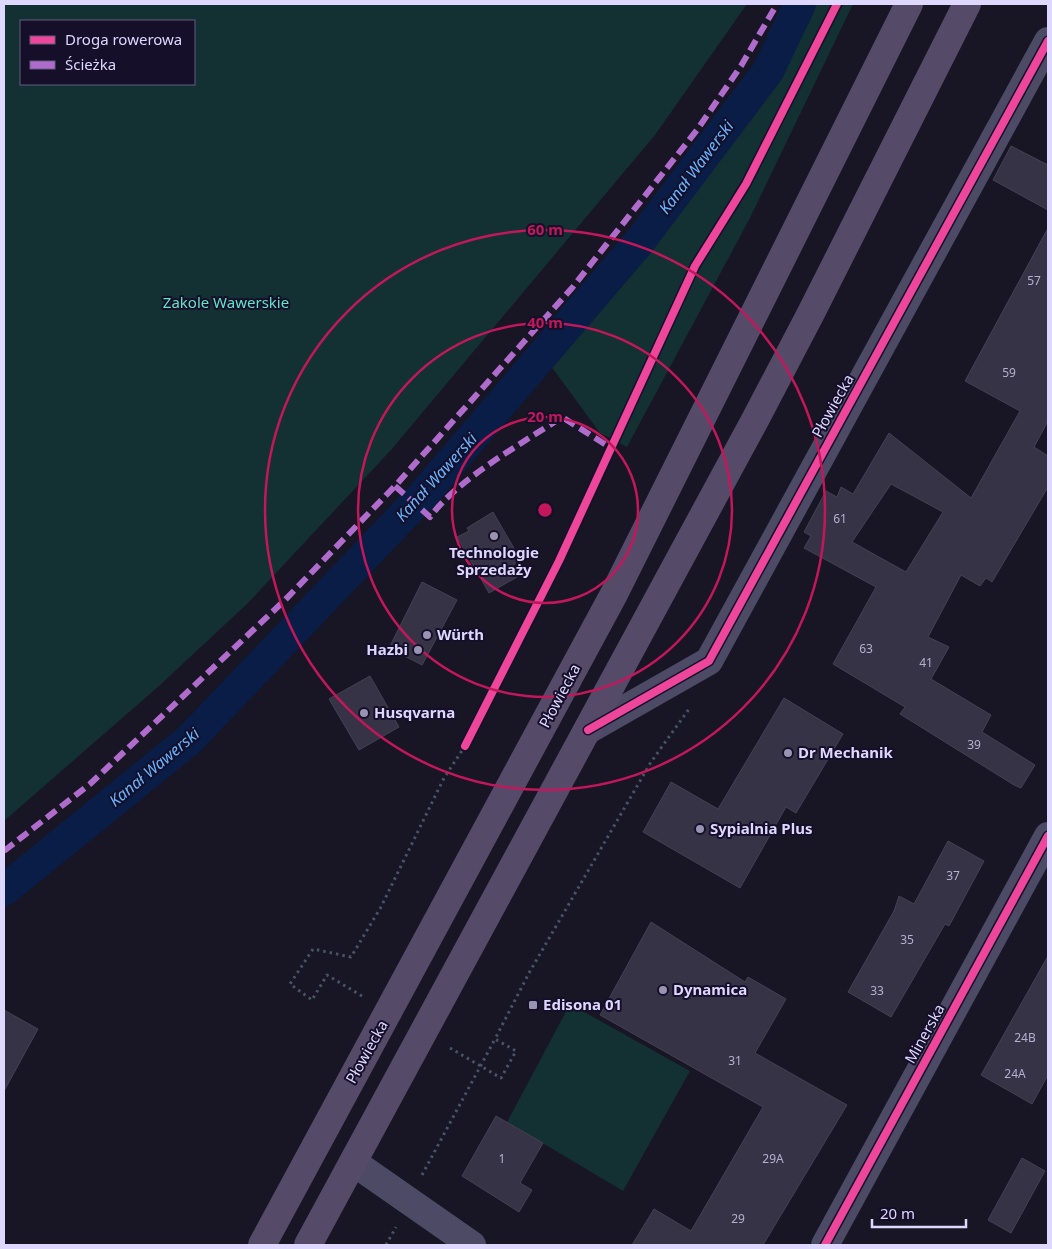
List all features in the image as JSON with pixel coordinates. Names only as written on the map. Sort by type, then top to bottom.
[{"type":"main road","name":"Płowiecka","points":[[262,1245],[614,594],[909,4]]},
{"type":"main road","points":[[308,1245],[588,730],[811,313],[967,4]]},
{"type":"street","name":"Płowiecka","points":[[588,730],[709,661],[1048,41]]},
{"type":"street","name":"Minerska","points":[[825,1245],[1048,836]]},
{"type":"street","points":[[353,1162],[472,1245]]},
{"type":"path","points":[[327,975],[312,1000],[290,984],[313,949],[351,957],[381,907],[444,778],[464,746]]},
{"type":"path","points":[[386,1245],[495,1039]]},
{"type":"path","points":[[500,1078],[516,1051]]},
{"type":"green space","name":"Zakole Wawerskie","points":[[4,4],[747,4],[655,135],[391,450],[247,604],[159,686],[4,821]]},
{"type":"green space","points":[[809,4],[853,4],[750,218],[627,447],[600,433],[548,362],[777,70]]},
{"type":"green space","points":[[570,1004],[690,1071],[623,1191],[507,1122]]},
{"type":"building","points":[[1011,146],[1048,165],[1048,210],[993,180]]},
{"type":"building","points":[[1048,228],[1048,421],[1034,447],[1048,456],[1048,487],[992,582],[986,578],[980,586],[961,575],[928,637],[949,647],[931,679],[991,715],[982,732],[1035,765],[1021,788],[900,714],[905,707],[833,664],[876,587],[804,548],[811,536],[804,532],[826,491],[837,497],[841,487],[853,494],[889,433],[971,498],[1020,411],[965,381]],"holes":[[[891,484],[943,512],[906,572],[852,542]]]},
{"type":"building","points":[[493,512],[519,557],[512,568],[517,577],[489,593],[457,537],[469,531],[467,528]]},
{"type":"building","points":[[422,582],[457,600],[422,665],[389,648]]},
{"type":"building","name":"Husqvarna","points":[[370,676],[399,727],[359,750],[329,699]]},
{"type":"building","points":[[784,698],[843,734],[796,813],[786,807],[740,888],[643,832],[671,782],[718,809]]},
{"type":"building","points":[[948,841],[984,861],[949,926],[945,924],[891,1017],[848,992],[894,911],[899,896],[914,904]]},
{"type":"building","points":[[651,922],[745,982],[748,977],[786,999],[755,1053],[847,1105],[763,1245],[632,1245],[654,1209],[691,1231],[763,1107],[600,1015]]},
{"type":"building","points":[[1048,956],[1048,1075],[1032,1104],[981,1075]]},
{"type":"building","points":[[4,1010],[38,1029],[4,1091]]},
{"type":"building","points":[[496,1116],[543,1143],[520,1183],[532,1190],[519,1212],[462,1176]]},
{"type":"building","points":[[1022,1158],[1045,1171],[1011,1233],[988,1220]]},
{"type":"waterway","name":"Kanał Wawerski","points":[[4,890],[189,740],[422,496],[640,241],[768,71],[800,4]]},
{"type":"marked path","points":[[4,851],[90,784],[285,600],[395,486],[572,288],[697,130],[741,66],[777,4]]},
{"type":"marked path","points":[[395,486],[430,517],[442,503],[473,476],[562,417],[611,448]]},
{"type":"cycle path","points":[[465,746],[559,561],[695,266],[746,184],[837,4]]},
{"type":"cycle path","points":[[588,730],[709,661],[1048,41]]},
{"type":"cycle path","points":[[825,1245],[1048,836]]},
{"type":"place","name":"Technologie Sprzedaży","points":[[494,536]]},
{"type":"place","name":"Würth","points":[[427,635]]},
{"type":"place","name":"Hazbi","points":[[418,650]]},
{"type":"place","name":"Husqvarna","points":[[364,713]]},
{"type":"place","name":"Dr Mechanik","points":[[788,753]]},
{"type":"place","name":"Sypialnia Plus","points":[[700,829]]},
{"type":"place","name":"Dynamica","points":[[663,990]]},
{"type":"place","name":"Edisona 01","points":[[533,1005]]}]
